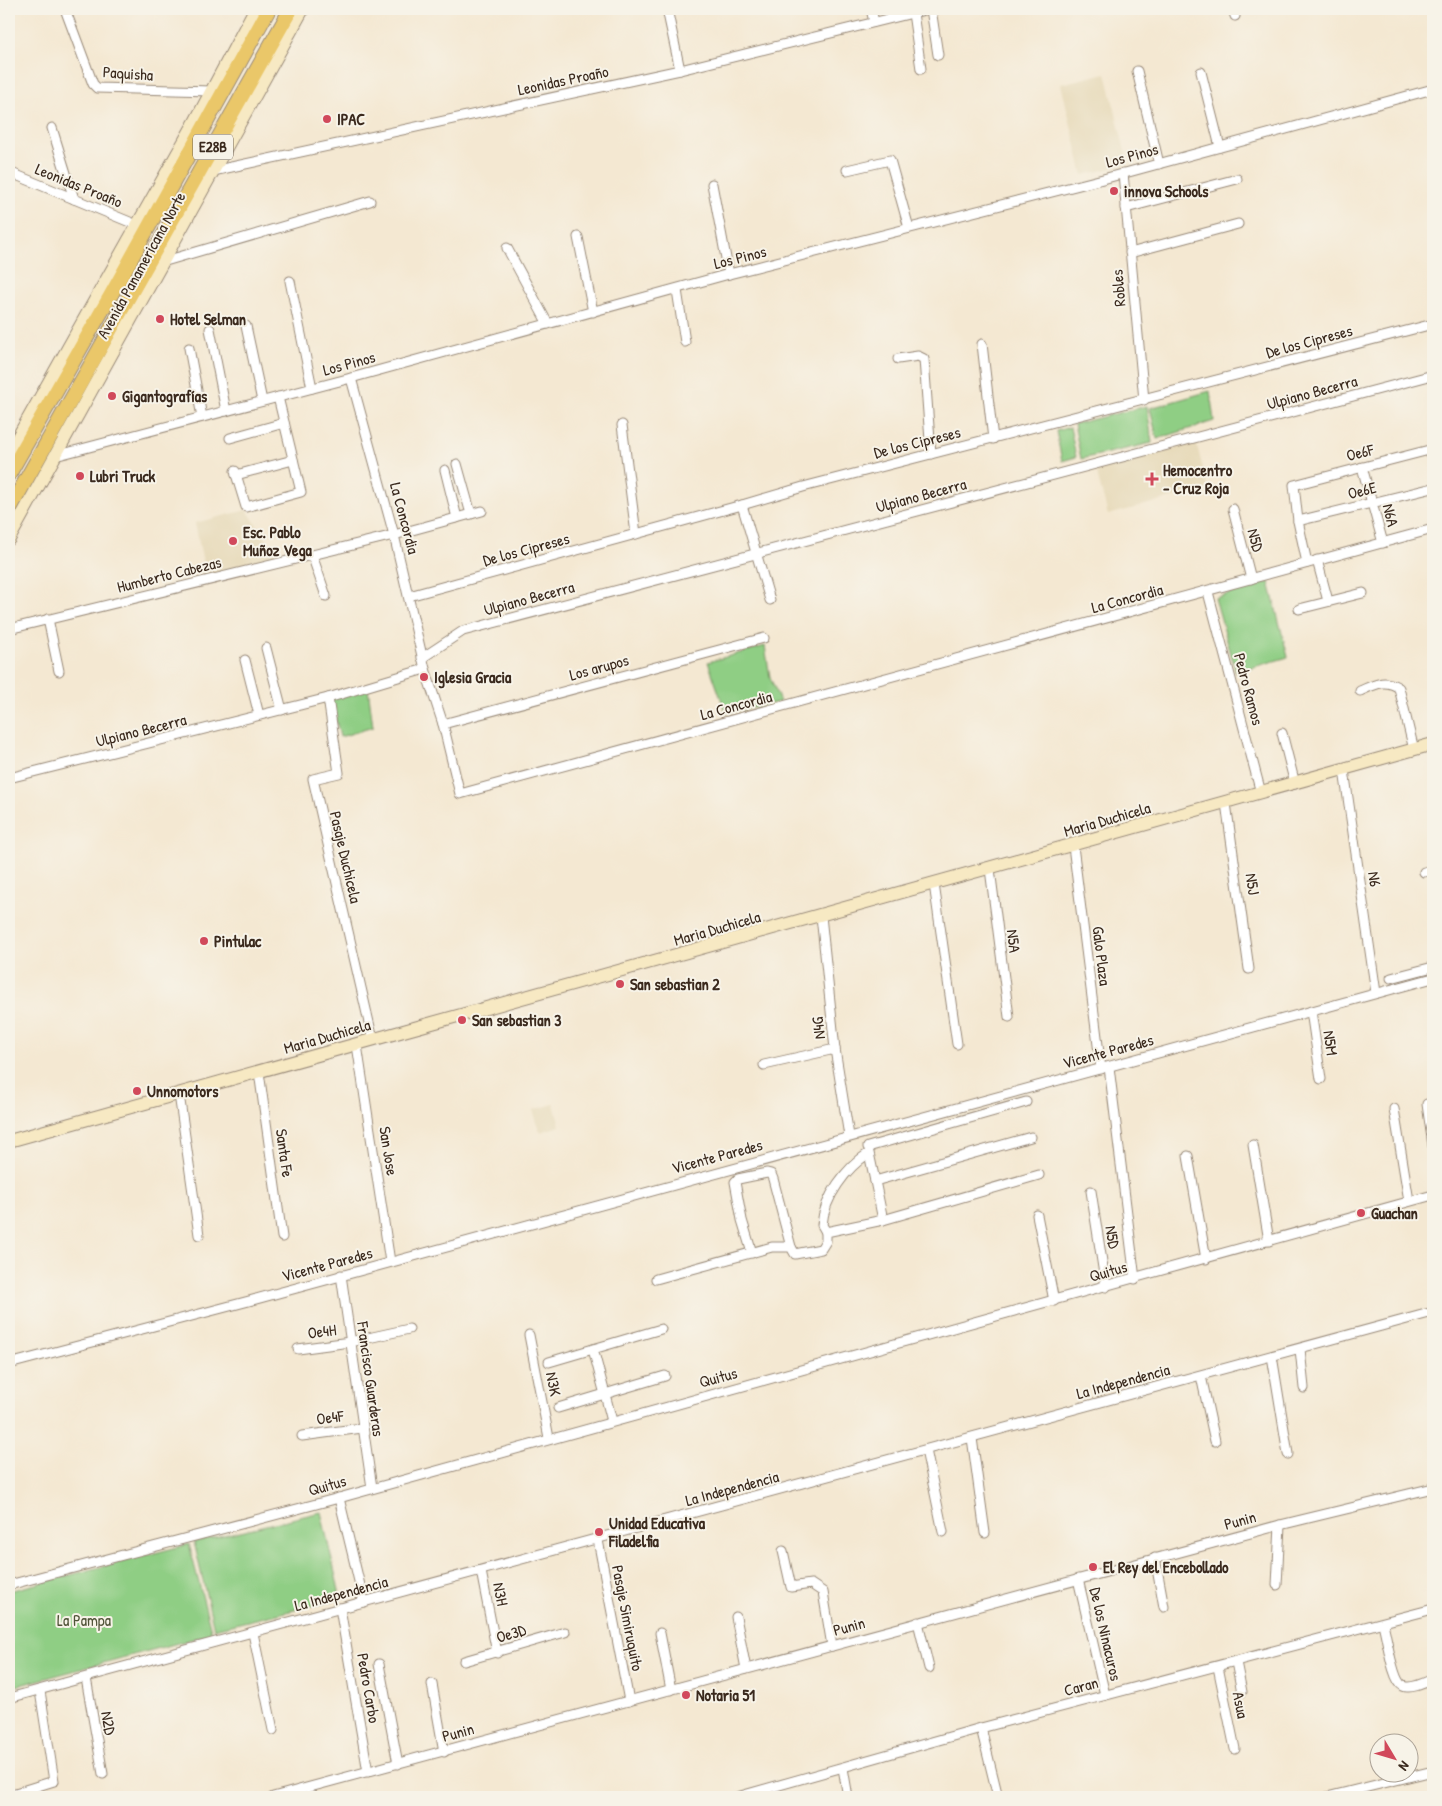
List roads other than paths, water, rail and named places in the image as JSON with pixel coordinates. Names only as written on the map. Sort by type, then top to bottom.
[{"type":"highway","name":"Avenida Panamericana Norte","points":[[9,474],[132,257],[183,154],[269,9]]},
{"type":"highway","name":"Avenida Panamericana Norte","points":[[9,510],[135,285],[208,168],[252,90],[291,9]]},
{"type":"highway","points":[[132,257],[123,282],[128,289],[135,285]]},
{"type":"highway","points":[[112,293],[122,290],[126,297],[113,326]]},
{"type":"main road","name":"Avenida Panamericana Norte","points":[[9,453],[137,225],[183,154],[212,90],[255,9]]},
{"type":"main road","name":"Avenida Panamericana Norte","points":[[252,90],[303,9]]},
{"type":"main road","name":"Avenida Panamericana Norte","points":[[9,539],[162,262],[208,168]]},
{"type":"main road","name":"Maria Duchicela","points":[[9,1141],[1261,794],[1433,744]]},
{"type":"street","name":"Paquisha","points":[[65,9],[93,84],[97,88],[212,90]]},
{"type":"street","points":[[667,9],[680,70]]},
{"type":"street","points":[[871,9],[874,22]]},
{"type":"street","points":[[930,9],[938,55]]},
{"type":"street","name":"Leonidas Proaño","points":[[208,168],[680,70],[930,9]]},
{"type":"street","points":[[913,12],[922,69]]},
{"type":"street","points":[[1137,71],[1159,164]]},
{"type":"street","points":[[1201,72],[1220,147]]},
{"type":"street","name":"Los Pinos","points":[[55,456],[677,290],[729,274],[1159,164],[1433,89]]},
{"type":"street","points":[[52,128],[74,199]]},
{"type":"street","points":[[847,170],[890,160],[909,228]]},
{"type":"street","name":"Leonidas Proaño","points":[[9,172],[137,225]]},
{"type":"street","name":"Robles","points":[[1123,173],[1144,400]]},
{"type":"street","points":[[1126,208],[1237,180]]},
{"type":"street","points":[[712,184],[729,274]]},
{"type":"street","points":[[162,262],[370,201]]},
{"type":"street","points":[[1130,253],[1238,224]]},
{"type":"street","points":[[578,237],[593,312]]},
{"type":"street","points":[[507,248],[548,324]]},
{"type":"street","points":[[290,281],[312,388]]},
{"type":"street","points":[[677,290],[684,342]]},
{"type":"street","points":[[246,326],[262,401]]},
{"type":"street","name":"De los Cipreses","points":[[409,596],[742,506],[803,487],[1433,326]]},
{"type":"street","points":[[210,329],[226,411]]},
{"type":"street","points":[[982,344],[993,439]]},
{"type":"street","points":[[189,348],[202,417]]},
{"type":"street","points":[[898,359],[918,356],[924,360],[931,454]]},
{"type":"street","name":"Ulpiano Becerra","points":[[422,658],[464,631],[1433,375]]},
{"type":"street","name":"La Concordia","points":[[351,378],[394,535],[422,658],[443,724],[460,794],[1208,592],[1433,529]]},
{"type":"street","points":[[278,397],[301,492],[246,507],[236,473],[293,460]]},
{"type":"street","points":[[230,438],[284,423]]},
{"type":"street","points":[[622,425],[636,534]]},
{"type":"street","name":"Oe6F","points":[[1298,521],[1293,487],[1295,484],[1433,448]]},
{"type":"street","points":[[457,464],[471,514]]},
{"type":"street","name":"N6A","points":[[1362,467],[1382,542]]},
{"type":"street","points":[[445,470],[457,518]]},
{"type":"street","name":"Oe6E","points":[[1298,521],[1433,488]]},
{"type":"street","points":[[742,506],[770,600]]},
{"type":"street","name":"N5D","points":[[1232,509],[1251,579]]},
{"type":"street","name":"Humberto Cabezas","points":[[9,629],[394,535],[482,511]]},
{"type":"street","points":[[1298,521],[1307,563]]},
{"type":"street","points":[[312,555],[326,596]]},
{"type":"street","points":[[1317,560],[1328,602]]},
{"type":"street","name":"Pedro Ramos","points":[[1208,592],[1261,794]]},
{"type":"street","points":[[1299,609],[1363,592]]},
{"type":"street","points":[[48,619],[59,671]]},
{"type":"street","name":"Los arupos","points":[[443,724],[764,638]]},
{"type":"street","points":[[266,648],[282,710]]},
{"type":"street","points":[[245,660],[259,716]]},
{"type":"street","name":"Ulpiano Becerra","points":[[9,778],[328,698],[425,669]]},
{"type":"street","points":[[1360,691],[1380,682],[1391,682],[1399,688],[1414,750]]},
{"type":"street","name":"Pasaje Duchicela","points":[[328,698],[339,773],[313,779],[373,1040]]},
{"type":"street","points":[[1282,733],[1295,784]]},
{"type":"street","name":"N6","points":[[1344,770],[1376,993]]},
{"type":"street","name":"N5J","points":[[1226,803],[1249,969]]},
{"type":"street","name":"Galo Plaza","points":[[1073,846],[1135,1279]]},
{"type":"street","name":"N5A","points":[[990,869],[1009,1017]]},
{"type":"street","points":[[1424,872],[1433,870]]},
{"type":"street","points":[[934,884],[957,1044]]},
{"type":"street","name":"N4G","points":[[821,916],[835,1049],[849,1136]]},
{"type":"street","points":[[1391,978],[1433,967]]},
{"type":"street","name":"Vicente Paredes","points":[[9,1364],[1433,978]]},
{"type":"street","name":"N5M","points":[[1311,1011],[1321,1079]]},
{"type":"street","name":"San Jose","points":[[357,1045],[390,1262]]},
{"type":"street","points":[[764,1065],[835,1049]]},
{"type":"street","name":"Santa Fe","points":[[259,1072],[282,1237]]},
{"type":"street","points":[[179,1094],[199,1235]]},
{"type":"street","points":[[752,1253],[742,1220],[736,1182],[738,1179],[767,1173],[771,1174],[791,1247],[795,1254],[821,1249],[826,1241],[826,1232],[822,1225],[828,1201],[850,1169],[868,1150],[1026,1102]]},
{"type":"street","points":[[1427,1104],[1433,1146]]},
{"type":"street","points":[[1394,1109],[1409,1201]]},
{"type":"street","points":[[864,1132],[884,1220]]},
{"type":"street","points":[[875,1181],[1031,1137]]},
{"type":"street","points":[[1253,1145],[1269,1241]]},
{"type":"street","points":[[1188,1156],[1206,1259]]},
{"type":"street","points":[[826,1232],[884,1220],[1039,1175]]},
{"type":"street","name":"N5D","points":[[1091,1191],[1106,1287]]},
{"type":"street","name":"Quitus","points":[[9,1584],[339,1498],[549,1438],[1106,1287],[1433,1195]]},
{"type":"street","points":[[1037,1215],[1054,1301]]},
{"type":"street","points":[[656,1278],[772,1247],[791,1247]]},
{"type":"street","name":"Francisco Guarderas","points":[[341,1275],[372,1488]]},
{"type":"street","name":"La Independencia","points":[[9,1698],[598,1540],[1433,1312]]},
{"type":"street","name":"Oe4H","points":[[298,1348],[350,1342],[409,1329]]},
{"type":"street","points":[[549,1362],[661,1329]]},
{"type":"street","name":"N3K","points":[[529,1335],[549,1438]]},
{"type":"street","points":[[593,1349],[612,1421]]},
{"type":"street","points":[[1300,1349],[1304,1388]]},
{"type":"street","points":[[1272,1356],[1288,1454]]},
{"type":"street","points":[[558,1408],[665,1376]]},
{"type":"street","points":[[1201,1376],[1215,1441]]},
{"type":"street","name":"Oe4F","points":[[302,1436],[362,1428]]},
{"type":"street","points":[[972,1438],[985,1533]]},
{"type":"street","points":[[926,1450],[943,1532]]},
{"type":"street","name":"Punin","points":[[274,1797],[1155,1558],[1433,1488]]},
{"type":"street","points":[[339,1498],[364,1602]]},
{"type":"street","points":[[1277,1585],[1280,1525]]},
{"type":"street","name":"Pasaje Simiruquito","points":[[598,1540],[629,1701]]},
{"type":"street","points":[[783,1551],[791,1587],[810,1584],[823,1592],[832,1646]]},
{"type":"street","points":[[1155,1558],[1164,1607]]},
{"type":"street","name":"N3H","points":[[481,1571],[497,1653]]},
{"type":"street","name":"De los Ninacuros","points":[[1078,1579],[1105,1696]]},
{"type":"street","name":"Pedro Carbo","points":[[340,1608],[368,1772]]},
{"type":"street","name":"Caran","points":[[737,1797],[981,1728],[1383,1624],[1433,1609]]},
{"type":"street","points":[[736,1617],[746,1669]]},
{"type":"street","points":[[918,1622],[929,1668]]},
{"type":"street","points":[[1383,1624],[1395,1675],[1399,1683],[1404,1687],[1410,1687],[1433,1679]]},
{"type":"street","name":"Oe3D","points":[[464,1661],[566,1632]]},
{"type":"street","points":[[253,1633],[274,1730]]},
{"type":"street","points":[[660,1633],[671,1690]]},
{"type":"street","points":[[1236,1662],[1242,1692]]},
{"type":"street","points":[[379,1664],[398,1764]]},
{"type":"street","name":"Asua","points":[[1218,1667],[1235,1749]]},
{"type":"street","name":"N2D","points":[[86,1678],[102,1774]]},
{"type":"street","points":[[432,1684],[444,1752]]},
{"type":"street","points":[[9,1795],[54,1781],[40,1691]]},
{"type":"street","points":[[981,1728],[998,1797]]},
{"type":"street","points":[[843,1768],[848,1797]]},
{"type":"street","points":[[1327,1797],[1433,1771]]},
{"type":"place","name":"IPAC","points":[[327,119]]},
{"type":"place","name":"innova Schools","points":[[1114,191]]},
{"type":"place","name":"Hotel Selman","points":[[160,319]]},
{"type":"place","name":"Gigantografías","points":[[112,396]]},
{"type":"place","name":"Lubri Truck","points":[[80,476]]},
{"type":"place","name":"Hemocentro - Cruz Roja","points":[[1152,479]]},
{"type":"place","name":"Esc. Pablo Muñoz Vega","points":[[233,541]]},
{"type":"place","name":"Iglesia Gracia","points":[[424,677]]},
{"type":"place","name":"Pintulac","points":[[204,941]]},
{"type":"place","name":"San sebastian 2","points":[[620,984]]},
{"type":"place","name":"San sebastian 3","points":[[462,1020]]},
{"type":"place","name":"Unnomotors","points":[[137,1091]]},
{"type":"place","name":"Guachan","points":[[1361,1213]]},
{"type":"place","name":"Unidad Educativa Filadelfia","points":[[599,1532]]},
{"type":"place","name":"El Rey del Encebollado","points":[[1093,1567]]},
{"type":"place","name":"Notaria 51","points":[[686,1695]]},
{"type":"park label","name":"La Pampa","points":[[84,1620]]}]
